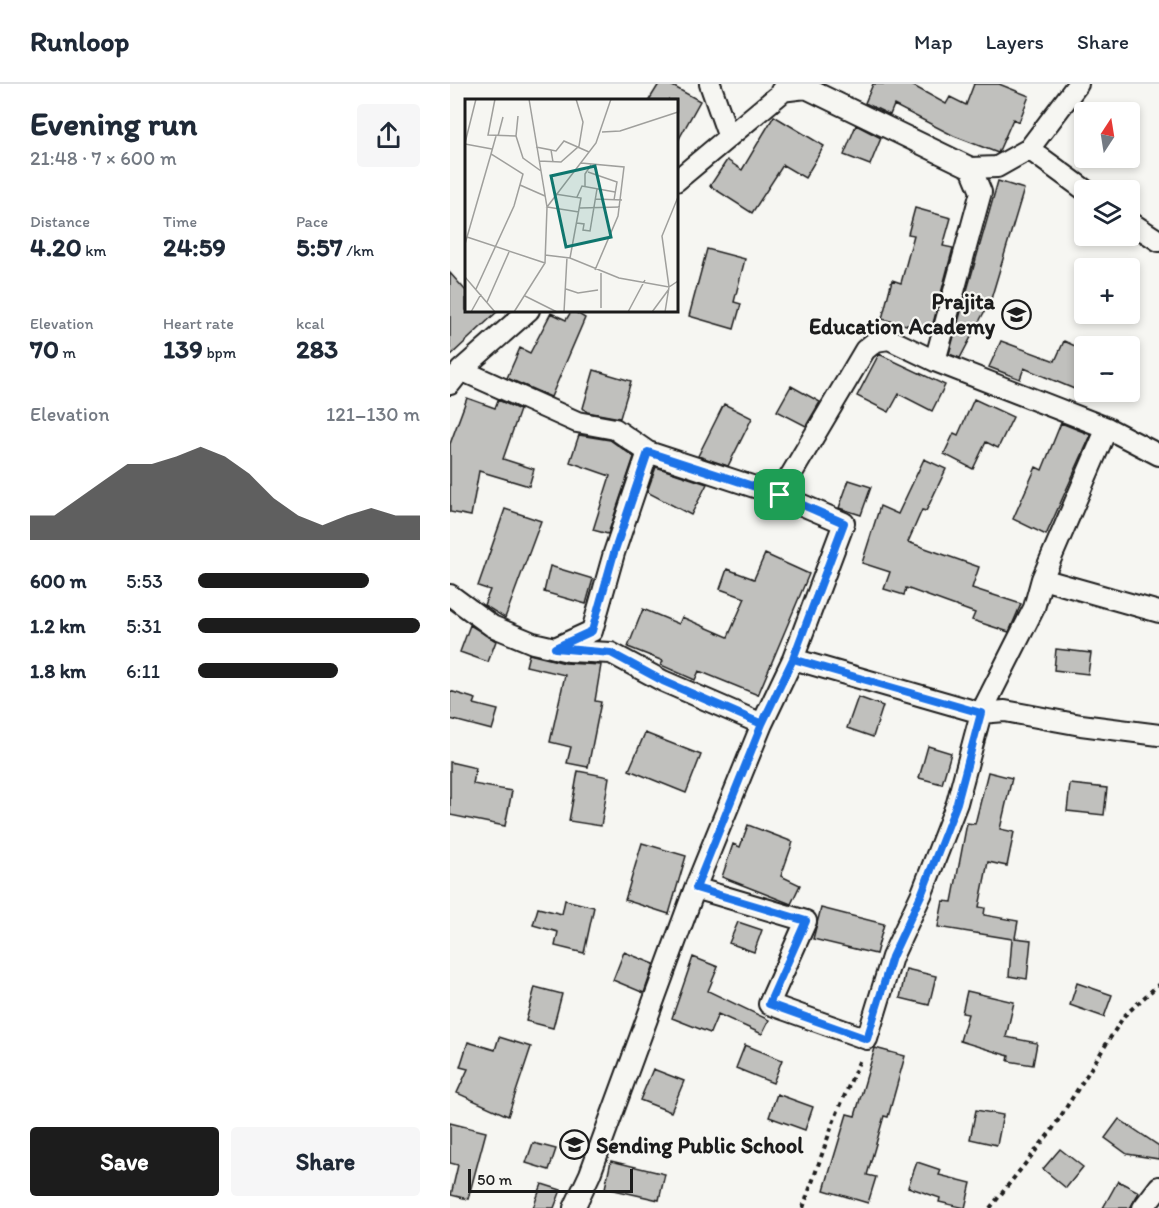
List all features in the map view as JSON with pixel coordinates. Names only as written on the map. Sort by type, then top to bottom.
[{"type":"street","points":[[710,84],[728,135]]},
{"type":"street","points":[[678,179],[786,88],[806,88],[970,168],[998,167],[1029,149],[1078,84]]},
{"type":"street","points":[[1029,149],[1074,182]]},
{"type":"street","points":[[934,361],[981,192],[970,168]]},
{"type":"street","points":[[1140,229],[1159,241]]},
{"type":"street","points":[[527,312],[456,377],[577,422],[615,429],[648,452],[780,495],[844,523],[793,659],[762,724],[696,888],[590,1174],[574,1208]]},
{"type":"street","points":[[780,495],[865,350],[876,341],[889,339],[934,361],[1107,428],[1159,455]]},
{"type":"street","points":[[696,888],[806,921],[769,1004],[867,1039],[892,957],[922,893],[957,803],[981,713],[1034,608],[1042,579],[1107,428]]},
{"type":"street","points":[[555,648],[592,631],[614,553],[648,452]]},
{"type":"street","points":[[1042,579],[1159,612]]},
{"type":"street","points":[[450,595],[492,626],[533,643],[555,648],[611,653],[663,681],[762,724]]},
{"type":"street","points":[[793,659],[981,713],[1005,711],[1081,725],[1159,735]]},
{"type":"street","points":[[1143,1208],[1159,1187]]},
{"type":"path","points":[[990,1208],[1052,1130],[1124,1016],[1159,984]]},
{"type":"path","points":[[803,1208],[833,1123],[867,1039]]},
{"type":"building","points":[[659,84],[669,84],[700,101],[678,140],[678,99],[650,99]]},
{"type":"building","points":[[873,84],[910,84],[946,104],[950,97],[966,105],[974,84],[999,84],[1029,96],[1019,122],[1013,119],[998,153],[954,136],[894,105],[890,115],[865,103]]},
{"type":"building","points":[[774,116],[824,146],[805,178],[783,165],[752,213],[710,186],[727,160],[742,170]]},
{"type":"building","points":[[856,125],[881,138],[870,165],[844,155]]},
{"type":"building","points":[[998,181],[1024,189],[991,299],[960,358],[949,354]]},
{"type":"building","points":[[915,208],[951,218],[943,246],[953,248],[931,331],[882,319],[892,280],[901,283],[914,235],[908,234]]},
{"type":"building","points":[[707,249],[745,259],[734,302],[741,304],[734,329],[689,316]]},
{"type":"building","points":[[450,273],[465,290],[465,312],[497,312],[450,356]]},
{"type":"building","points":[[571,312],[585,318],[551,397],[507,378],[520,348],[530,353],[551,313],[566,320]]},
{"type":"building","points":[[1001,341],[1055,361],[1064,341],[1074,346],[1074,389],[1024,368],[1020,379],[989,367]]},
{"type":"building","points":[[879,354],[945,385],[932,411],[899,394],[889,412],[857,396]]},
{"type":"building","points":[[594,370],[631,381],[620,418],[587,412],[583,408]]},
{"type":"building","points":[[791,386],[820,402],[806,426],[777,411]]},
{"type":"building","points":[[467,398],[495,408],[498,400],[520,410],[503,459],[534,469],[529,486],[479,471],[471,516],[450,512],[450,444]]},
{"type":"building","points":[[974,399],[1013,417],[998,448],[986,442],[973,469],[944,454],[954,433],[958,435]]},
{"type":"building","points":[[724,404],[752,418],[728,466],[698,456]]},
{"type":"building","points":[[1061,423],[1091,435],[1046,535],[1013,519],[1036,467],[1042,470]]},
{"type":"building","points":[[579,435],[610,440],[634,457],[608,534],[593,530],[610,476],[570,462]]},
{"type":"building","points":[[924,459],[946,469],[926,511],[922,510],[908,542],[979,567],[972,588],[1021,604],[1009,632],[972,620],[975,613],[906,588],[904,595],[884,589],[890,572],[862,563],[880,506],[898,514]]},
{"type":"building","points":[[656,467],[707,484],[691,515],[647,492]]},
{"type":"building","points":[[849,480],[871,487],[861,515],[839,508]]},
{"type":"building","points":[[505,509],[541,521],[505,618],[484,605],[490,590],[478,586]]},
{"type":"building","points":[[765,554],[809,574],[758,695],[699,671],[695,680],[661,665],[663,661],[628,647],[643,609],[679,624],[682,617],[728,637],[745,598],[720,589],[727,569],[754,579]]},
{"type":"building","points":[[550,566],[593,579],[586,604],[544,592]]},
{"type":"building","points":[[470,625],[496,641],[488,662],[460,652]]},
{"type":"building","points":[[1056,649],[1091,653],[1088,674],[1054,670]]},
{"type":"building","points":[[529,654],[565,663],[601,665],[595,701],[601,702],[588,767],[567,763],[571,747],[550,742],[565,675],[526,666]]},
{"type":"building","points":[[450,691],[476,699],[474,704],[498,710],[492,730],[450,719]]},
{"type":"building","points":[[858,697],[883,706],[873,737],[847,728]]},
{"type":"building","points":[[645,733],[701,755],[686,793],[629,770]]},
{"type":"building","points":[[928,746],[951,753],[942,784],[919,778]]},
{"type":"building","points":[[450,762],[476,768],[473,784],[512,791],[505,826],[450,815]]},
{"type":"building","points":[[578,771],[609,777],[601,826],[569,821]]},
{"type":"building","points":[[988,772],[1012,778],[1000,829],[1014,832],[1007,866],[988,862],[979,907],[985,908],[984,915],[1018,921],[1015,938],[1031,940],[1027,979],[1009,976],[1012,939],[938,927],[943,901],[952,902],[967,823],[975,824]]},
{"type":"building","points":[[1070,784],[1107,788],[1104,815],[1067,811]]},
{"type":"building","points":[[748,825],[793,842],[781,876],[800,885],[791,904],[722,877],[733,844],[740,847]]},
{"type":"building","points":[[642,843],[686,856],[669,914],[625,900]]},
{"type":"building","points":[[565,900],[594,907],[584,953],[555,946],[558,932],[533,925],[538,908],[562,914]]},
{"type":"building","points":[[821,908],[884,924],[876,954],[813,939]]},
{"type":"building","points":[[738,922],[762,930],[754,952],[729,943]]},
{"type":"building","points":[[624,952],[654,964],[644,993],[613,980]]},
{"type":"building","points":[[693,957],[718,967],[708,991],[769,1020],[762,1034],[718,1014],[710,1033],[672,1018]]},
{"type":"building","points":[[906,969],[936,976],[929,1005],[900,998]]},
{"type":"building","points":[[1077,983],[1112,995],[1104,1017],[1070,1005]]},
{"type":"building","points":[[535,987],[562,994],[553,1028],[526,1021]]},
{"type":"building","points":[[967,991],[1014,1002],[1006,1037],[1037,1043],[1033,1065],[1008,1061],[1009,1056],[960,1041],[968,1014],[962,1013]]},
{"type":"building","points":[[499,1037],[531,1047],[508,1116],[457,1093],[468,1069],[460,1067],[468,1042],[495,1050]]},
{"type":"building","points":[[745,1045],[782,1060],[773,1083],[736,1068]]},
{"type":"building","points":[[875,1048],[905,1056],[888,1117],[884,1116],[867,1175],[876,1177],[868,1203],[824,1190],[847,1114],[855,1116]]},
{"type":"building","points":[[653,1069],[684,1081],[671,1112],[640,1100]]},
{"type":"building","points":[[777,1094],[813,1107],[805,1130],[769,1117]]},
{"type":"building","points":[[976,1110],[1003,1115],[997,1145],[970,1139]]},
{"type":"building","points":[[1119,1119],[1159,1146],[1159,1159],[1127,1154],[1105,1138]]},
{"type":"building","points":[[450,1123],[486,1132],[468,1199],[451,1195],[458,1165],[450,1163]]},
{"type":"building","points":[[533,1143],[556,1149],[549,1170],[526,1163]]},
{"type":"building","points":[[1060,1149],[1083,1167],[1066,1188],[1043,1169]]},
{"type":"building","points":[[611,1161],[665,1174],[659,1200],[605,1188]]},
{"type":"building","points":[[917,1162],[941,1170],[939,1175],[971,1183],[965,1208],[939,1202],[940,1198],[908,1187]]},
{"type":"building","points":[[1118,1181],[1139,1192],[1130,1208],[1103,1208]]},
{"type":"building","points":[[542,1184],[561,1190],[554,1208],[533,1208]]},
{"type":"place","name":"Prajita Education Academy","points":[[1016,314]]},
{"type":"place","name":"Sending Public School","points":[[575,1145]]},
{"type":"route","points":[[780,495],[648,452],[614,553],[592,631],[555,648],[568,651],[611,653],[663,681],[762,724],[793,659],[981,713],[957,803],[922,893],[892,957],[867,1039],[769,1004],[806,921],[696,888],[762,724],[793,659],[844,523],[780,495]]}]
